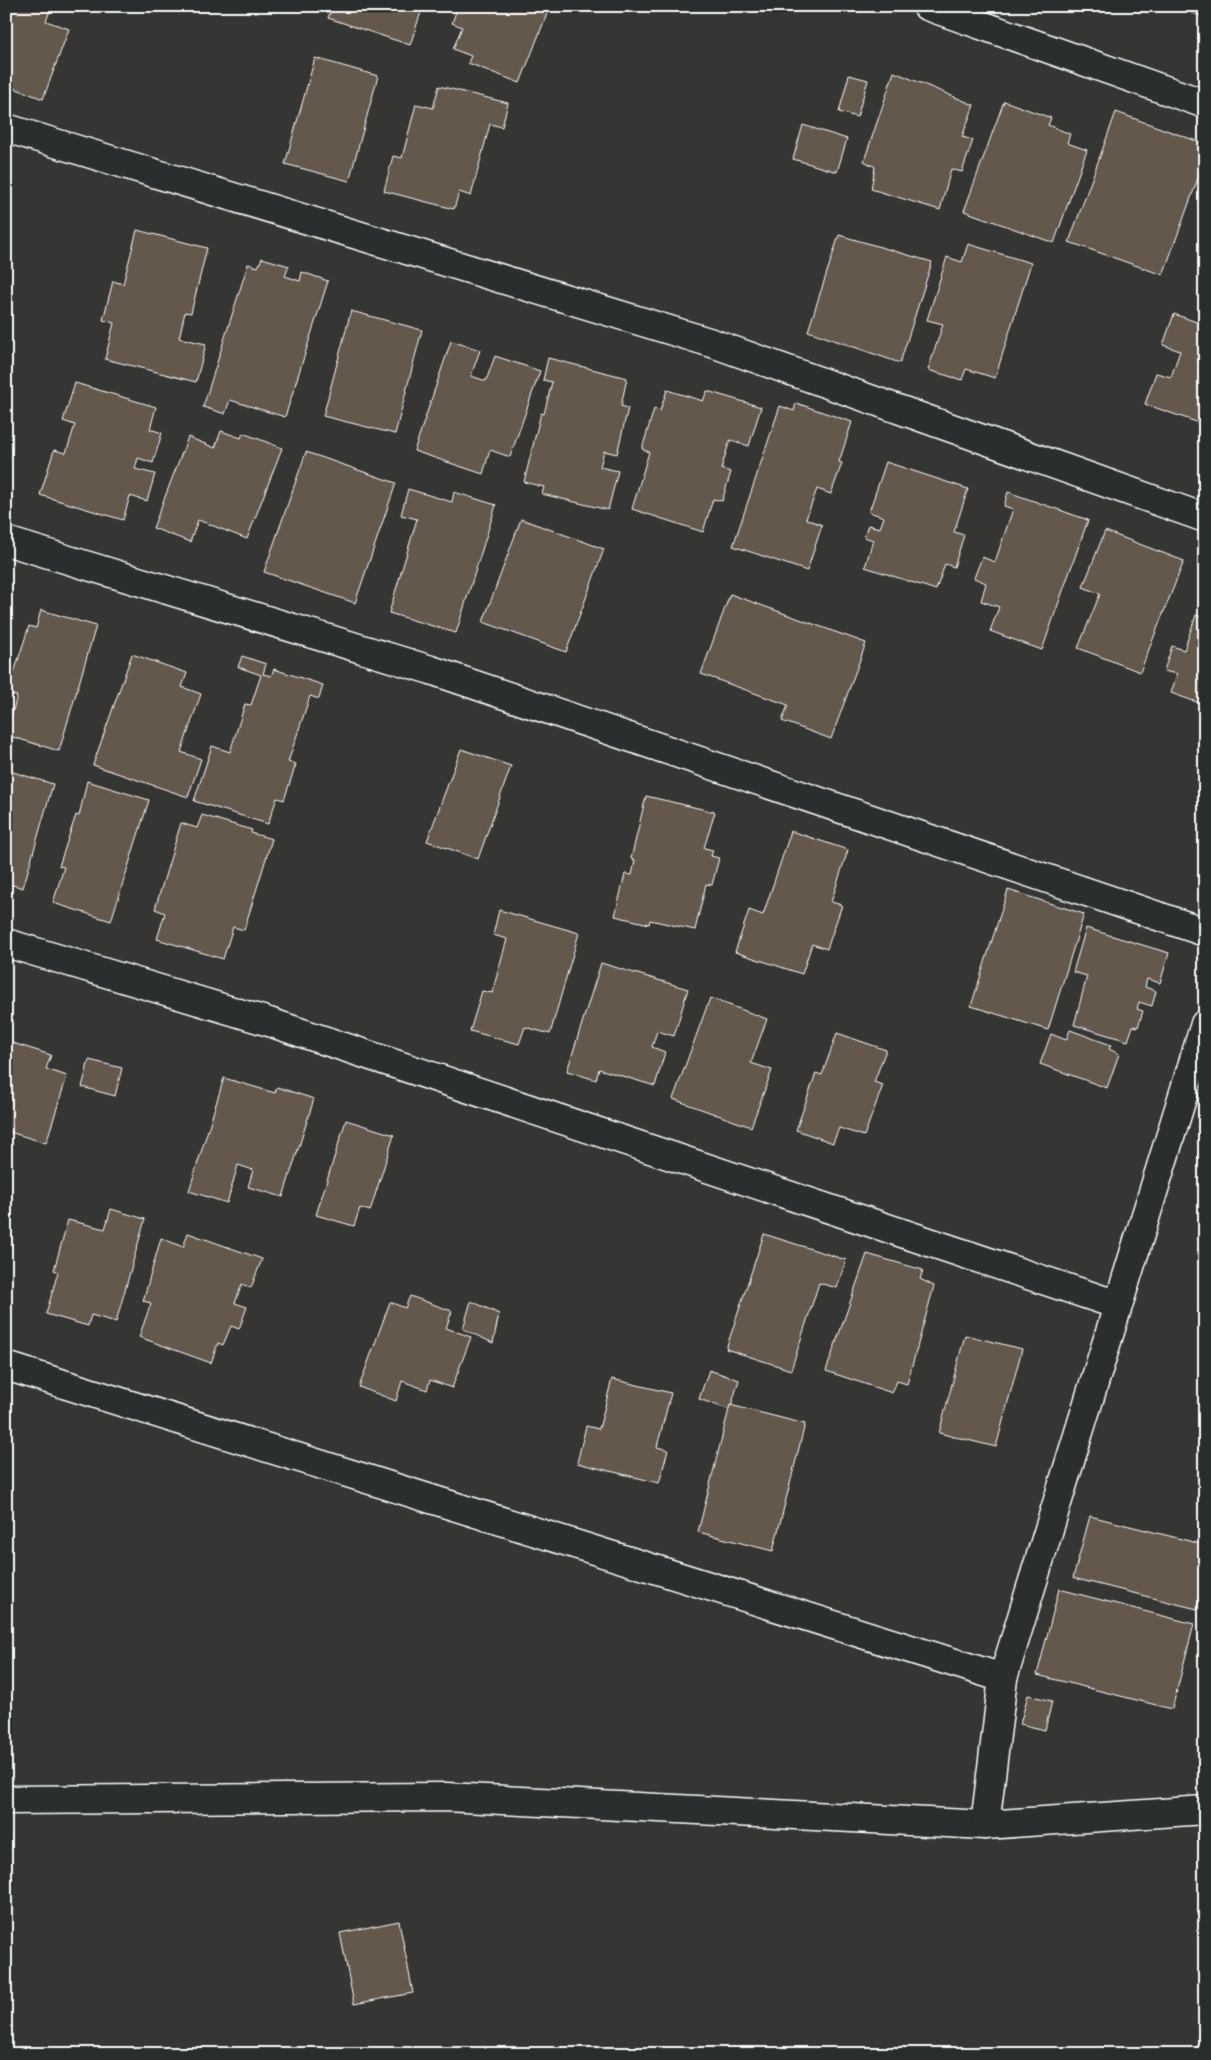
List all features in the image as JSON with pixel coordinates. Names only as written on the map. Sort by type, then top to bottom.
[{"type":"street","points":[[927,6],[1205,104]]},
{"type":"street","points":[[6,128],[712,343],[1205,518]]},
{"type":"street","points":[[6,541],[432,670],[1205,932]]},
{"type":"street","points":[[6,943],[269,1022],[1118,1305]]},
{"type":"street","points":[[985,1825],[1004,1678],[1205,1024]]},
{"type":"street","points":[[6,1366],[1004,1678]]},
{"type":"street","points":[[6,1800],[446,1797],[985,1825],[1205,1810]]},
{"type":"building","points":[[6,6],[52,6],[46,21],[69,29],[43,99],[6,85]]},
{"type":"building","points":[[332,6],[423,6],[410,45],[328,18]]},
{"type":"building","points":[[458,6],[550,6],[520,83],[468,63],[471,56],[453,49],[462,27],[452,23]]},
{"type":"building","points":[[1170,6],[1205,6],[1205,17]]},
{"type":"building","points":[[315,58],[378,76],[349,181],[285,164]]},
{"type":"building","points":[[894,72],[974,105],[962,137],[973,140],[962,172],[951,169],[940,210],[871,189],[875,167],[864,161]]},
{"type":"building","points":[[849,75],[868,80],[857,117],[839,112]]},
{"type":"building","points":[[439,86],[508,103],[502,127],[490,124],[471,196],[459,192],[454,209],[384,191],[393,156],[402,158],[416,104],[433,108]]},
{"type":"building","points":[[1004,101],[1051,118],[1048,125],[1070,134],[1067,143],[1087,150],[1054,243],[964,211]]},
{"type":"building","points":[[1116,112],[1205,144],[1205,159],[1163,275],[1069,242]]},
{"type":"building","points":[[803,125],[847,139],[837,172],[793,159]]},
{"type":"building","points":[[137,230],[207,248],[191,313],[185,312],[179,338],[206,344],[196,382],[105,359],[114,323],[103,320],[113,281],[123,284]]},
{"type":"building","points":[[839,235],[932,262],[900,363],[808,331]]},
{"type":"building","points":[[968,244],[1031,263],[995,378],[966,369],[962,380],[928,370],[943,324],[927,320],[947,257],[962,262]]},
{"type":"building","points":[[262,258],[289,266],[285,276],[300,281],[302,272],[328,281],[285,417],[230,400],[225,414],[203,407],[248,264],[258,267]]},
{"type":"building","points":[[351,311],[422,330],[395,434],[323,416]]},
{"type":"building","points":[[1174,314],[1205,325],[1205,425],[1145,404],[1156,373],[1171,377],[1180,351],[1163,345]]},
{"type":"building","points":[[451,341],[480,350],[471,376],[486,381],[495,356],[540,371],[510,457],[490,450],[483,474],[414,451]]},
{"type":"building","points":[[548,358],[627,378],[621,406],[628,408],[617,454],[604,451],[600,467],[618,471],[608,510],[542,494],[544,487],[524,482],[541,413],[544,414],[552,382],[543,380]]},
{"type":"building","points":[[75,383],[156,407],[150,429],[162,433],[153,463],[138,458],[135,469],[155,474],[147,501],[130,496],[123,520],[40,495],[54,450],[66,453],[75,425],[63,421]]},
{"type":"building","points":[[667,390],[703,401],[707,391],[761,407],[749,446],[730,440],[721,469],[731,472],[722,501],[713,499],[703,532],[632,509],[649,452],[642,449],[654,409],[660,411]]},
{"type":"building","points":[[796,403],[852,422],[839,462],[842,463],[831,494],[817,489],[806,519],[822,525],[807,571],[733,546],[780,406],[794,411]]},
{"type":"building","points":[[221,431],[241,438],[243,433],[282,448],[247,539],[198,520],[190,542],[153,528],[188,437],[215,448]]},
{"type":"building","points":[[306,452],[396,483],[355,603],[264,572]]},
{"type":"building","points":[[886,462],[968,489],[954,532],[964,535],[954,567],[945,564],[936,590],[865,567],[873,540],[864,537],[868,525],[880,528],[884,517],[869,512]]},
{"type":"building","points":[[408,489],[452,502],[454,492],[496,505],[456,633],[389,613],[417,519],[401,515]]},
{"type":"building","points":[[1008,492],[1088,520],[1042,650],[990,631],[999,607],[981,601],[986,583],[974,578],[982,557],[995,562],[1013,509],[1004,506]]},
{"type":"building","points":[[521,519],[604,549],[566,652],[483,622]]},
{"type":"building","points":[[1105,531],[1184,561],[1140,672],[1078,648],[1100,594],[1083,587]]},
{"type":"building","points":[[730,594],[866,643],[831,739],[782,721],[788,705],[701,674]]},
{"type":"building","points":[[41,610],[96,626],[59,751],[6,735],[17,696],[7,694],[29,626],[36,628]]},
{"type":"building","points":[[1196,615],[1205,618],[1205,705],[1171,693],[1177,674],[1164,671],[1172,646],[1184,650]]},
{"type":"building","points":[[132,654],[187,673],[182,687],[201,694],[181,752],[201,759],[188,797],[93,765]]},
{"type":"building","points":[[242,656],[266,664],[263,674],[271,676],[274,669],[323,685],[319,699],[310,696],[288,762],[296,764],[284,800],[277,798],[268,824],[194,801],[212,746],[230,752],[245,704],[251,705],[261,675],[238,667]]},
{"type":"building","points":[[461,749],[511,766],[478,859],[427,841]]},
{"type":"building","points":[[6,770],[53,784],[23,888],[6,883]]},
{"type":"building","points":[[87,781],[149,800],[111,921],[53,903],[64,867],[59,866],[76,815],[79,816]]},
{"type":"building","points":[[646,796],[715,812],[704,848],[713,850],[711,856],[719,858],[712,885],[706,884],[695,930],[650,920],[649,924],[615,916],[625,874],[632,875],[635,860],[631,859]]},
{"type":"building","points":[[202,815],[252,830],[251,833],[272,839],[244,930],[233,927],[223,959],[157,939],[165,913],[155,909],[181,823],[197,828]]},
{"type":"building","points":[[791,831],[848,850],[831,902],[842,905],[827,949],[812,944],[802,974],[735,952],[749,910],[763,915]]},
{"type":"building","points":[[1008,890],[1084,914],[1048,1030],[971,1006]]},
{"type":"building","points":[[499,910],[579,933],[550,1034],[525,1027],[519,1044],[470,1031],[482,991],[492,993],[507,939],[493,935]]},
{"type":"building","points":[[1086,928],[1169,953],[1160,983],[1147,979],[1145,987],[1156,991],[1152,1006],[1139,1002],[1137,1009],[1143,1011],[1138,1027],[1133,1026],[1128,1041],[1074,1025],[1087,976],[1073,972]]},
{"type":"building","points":[[601,963],[688,989],[674,1036],[657,1031],[652,1047],[665,1052],[655,1086],[599,1069],[596,1080],[567,1071]]},
{"type":"building","points":[[710,998],[767,1019],[751,1063],[772,1070],[751,1127],[673,1099]]},
{"type":"building","points":[[1070,1030],[1111,1045],[1109,1049],[1119,1054],[1107,1088],[1040,1064],[1051,1034],[1066,1040]]},
{"type":"building","points":[[837,1033],[886,1050],[874,1082],[883,1085],[864,1136],[839,1128],[833,1143],[796,1130],[816,1073],[822,1075]]},
{"type":"building","points":[[6,1041],[51,1055],[46,1069],[67,1076],[46,1143],[6,1131]]},
{"type":"building","points":[[89,1060],[122,1068],[115,1096],[82,1087]]},
{"type":"building","points":[[224,1078],[275,1093],[277,1087],[314,1099],[283,1197],[248,1187],[253,1170],[238,1165],[227,1203],[189,1191]]},
{"type":"building","points":[[346,1120],[394,1135],[370,1211],[360,1208],[354,1226],[316,1215]]},
{"type":"building","points":[[111,1209],[145,1219],[116,1322],[91,1315],[88,1326],[46,1314],[58,1272],[54,1270],[68,1220],[105,1229]]},
{"type":"building","points":[[188,1233],[262,1259],[251,1288],[242,1284],[235,1303],[247,1307],[239,1329],[231,1326],[223,1345],[218,1343],[211,1363],[139,1337],[151,1303],[143,1301],[161,1238],[183,1247]]},
{"type":"building","points":[[764,1234],[846,1260],[837,1288],[819,1283],[791,1370],[726,1349]]},
{"type":"building","points":[[867,1254],[923,1270],[920,1279],[934,1286],[907,1384],[897,1381],[892,1393],[826,1371]]},
{"type":"building","points":[[410,1296],[452,1311],[446,1328],[471,1337],[452,1388],[430,1380],[427,1390],[402,1381],[396,1401],[359,1387],[390,1302],[405,1308]]},
{"type":"building","points":[[471,1301],[499,1314],[493,1343],[463,1329]]},
{"type":"building","points":[[965,1335],[1022,1349],[996,1447],[939,1433]]},
{"type":"building","points":[[709,1370],[739,1380],[730,1410],[699,1399]]},
{"type":"building","points":[[612,1379],[671,1393],[657,1447],[668,1450],[659,1483],[577,1463],[586,1426],[599,1429]]},
{"type":"building","points":[[730,1405],[805,1424],[773,1551],[698,1532]]},
{"type":"building","points":[[1090,1516],[1205,1545],[1205,1579],[1197,1609],[1073,1578]]},
{"type":"building","points":[[1059,1589],[1194,1624],[1172,1709],[1037,1675]]},
{"type":"building","points":[[1028,1695],[1052,1701],[1045,1730],[1020,1724]]},
{"type":"building","points":[[399,1921],[413,1993],[354,2004],[340,1933]]}]
